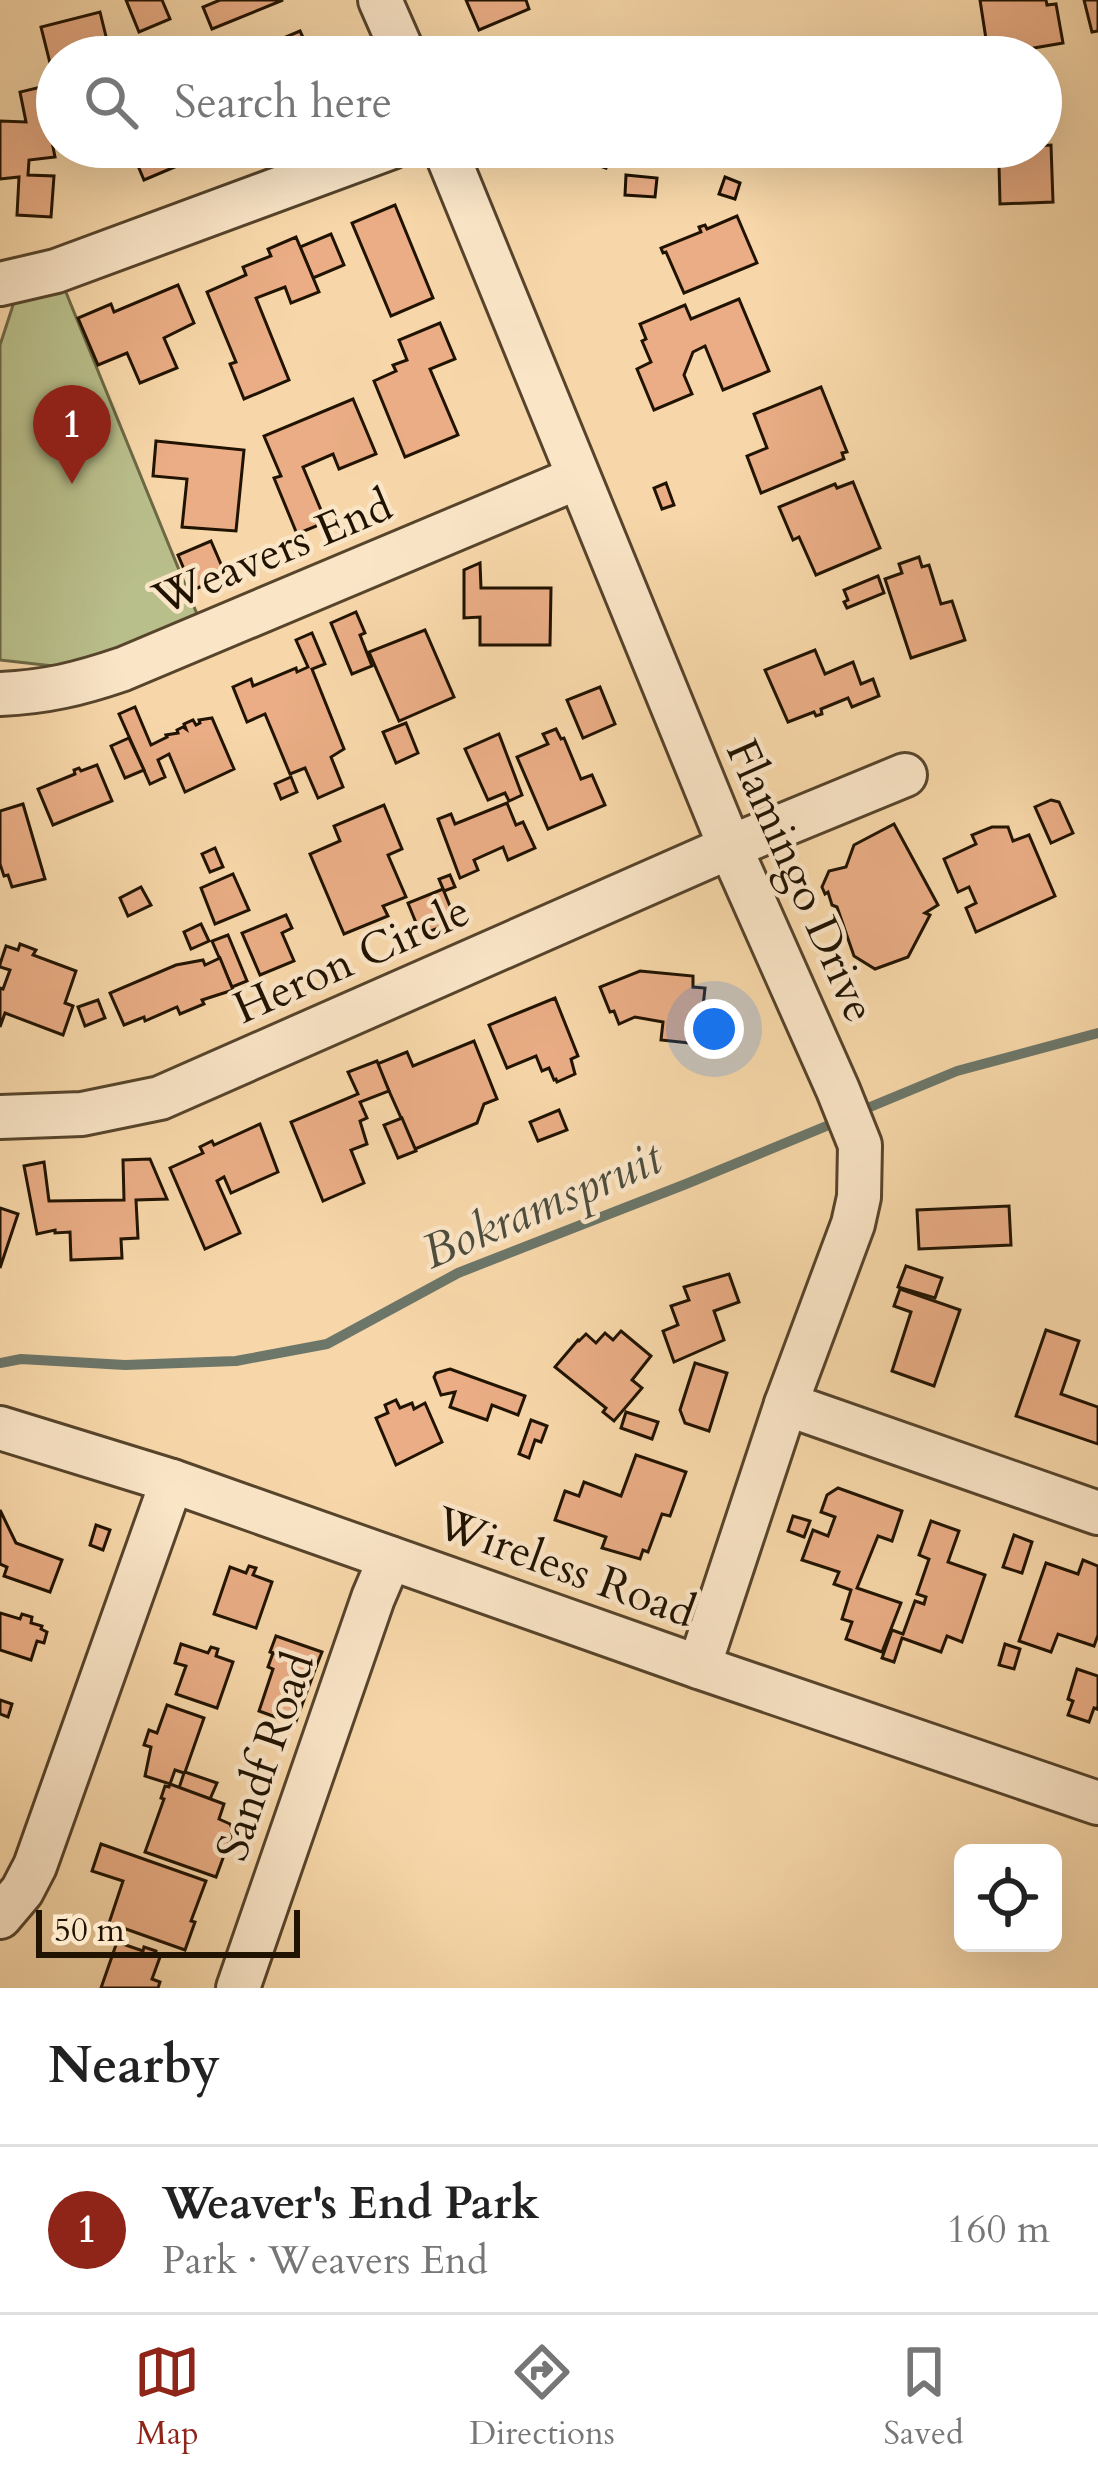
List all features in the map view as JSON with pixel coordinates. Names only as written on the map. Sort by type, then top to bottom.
[{"type":"street","points":[[380,0],[396,36]]},
{"type":"street","points":[[0,284],[56,271],[335,168]]},
{"type":"street","name":"Flamingo Drive","points":[[452,168],[730,847],[860,1145],[862,1167],[853,1224],[699,1667]]},
{"type":"street","name":"Weavers End","points":[[0,694],[75,686],[123,669],[577,478]]},
{"type":"street","name":"Heron Circle","points":[[0,1118],[82,1114],[160,1097],[730,847],[904,776]]},
{"type":"street","points":[[787,1405],[1098,1513]]},
{"type":"street","name":"Wireless Road","points":[[0,1428],[172,1481],[1098,1803]]},
{"type":"street","points":[[0,1917],[35,1866],[172,1481]]},
{"type":"street","name":"Sandf Road","points":[[238,1988],[390,1558]]},
{"type":"green space","points":[[63,285],[201,624],[80,669],[0,660],[0,345],[17,293]]},
{"type":"building","points":[[126,0],[162,0],[170,19],[139,32]]},
{"type":"building","points":[[220,0],[283,0],[212,29],[203,7]]},
{"type":"building","points":[[466,0],[526,0],[529,9],[479,30]]},
{"type":"building","points":[[980,0],[1056,4],[1062,36],[986,36]]},
{"type":"building","points":[[1084,0],[1098,0],[1098,31],[1092,32]]},
{"type":"building","points":[[100,12],[106,36],[43,36],[41,27]]},
{"type":"building","points":[[36,88],[36,159],[29,160],[28,175],[54,176],[51,217],[17,215],[19,177],[0,179],[0,121],[26,122],[20,92]]},
{"type":"building","points":[[139,168],[172,168],[144,180]]},
{"type":"building","points":[[999,168],[1052,168],[1053,202],[1000,204]]},
{"type":"building","points":[[626,175],[657,178],[655,197],[625,195]]},
{"type":"building","points":[[725,177],[740,183],[735,199],[719,194]]},
{"type":"building","points":[[395,205],[433,298],[391,316],[352,223]]},
{"type":"building","points":[[737,216],[757,263],[684,293],[661,248],[701,232],[699,227],[707,229]]},
{"type":"building","points":[[331,234],[344,265],[313,278],[300,247]]},
{"type":"building","points":[[296,237],[319,292],[291,303],[285,287],[256,298],[289,380],[244,399],[230,364],[236,362],[207,292],[246,275],[243,267],[271,256],[268,249]]},
{"type":"building","points":[[178,285],[194,323],[164,338],[177,368],[140,383],[127,353],[98,365],[78,318],[111,304],[114,312]]},
{"type":"building","points":[[739,299],[769,371],[723,390],[705,346],[693,352],[684,375],[692,394],[654,410],[637,369],[651,362],[640,324],[685,305],[691,319]]},
{"type":"building","points":[[440,323],[455,359],[430,369],[458,435],[405,457],[374,381],[407,360],[399,340]]},
{"type":"building","points":[[821,387],[847,452],[842,453],[844,459],[761,493],[747,456],[767,448],[754,414]]},
{"type":"building","points":[[353,399],[376,454],[339,469],[333,454],[303,467],[326,522],[297,534],[274,478],[281,476],[264,436]]},
{"type":"building","points":[[156,441],[244,450],[236,531],[182,527],[187,479],[153,476]]},
{"type":"building","points":[[853,482],[880,548],[816,575],[779,507],[835,484],[837,488]]},
{"type":"building","points":[[666,483],[674,505],[662,509],[654,488]]},
{"type":"building","points":[[211,541],[226,576],[193,590],[178,555]]},
{"type":"building","points":[[919,557],[922,567],[929,565],[941,604],[952,601],[965,640],[911,658],[885,579],[902,573],[899,564]]},
{"type":"building","points":[[480,563],[481,588],[551,588],[550,645],[480,645],[480,617],[464,618],[464,570]]},
{"type":"building","points":[[878,576],[884,593],[847,608],[844,590]]},
{"type":"building","points":[[356,612],[372,666],[352,674],[331,623]]},
{"type":"building","points":[[425,630],[454,697],[399,721],[369,652]]},
{"type":"building","points":[[312,633],[325,664],[312,669],[344,749],[331,757],[343,787],[318,798],[305,768],[290,774],[265,714],[247,722],[233,687],[251,679],[253,686],[308,667],[296,640]]},
{"type":"building","points":[[815,650],[825,674],[853,662],[861,684],[873,679],[879,696],[852,707],[848,698],[821,709],[822,714],[814,712],[788,722],[765,670]]},
{"type":"building","points":[[600,687],[615,724],[583,738],[567,700]]},
{"type":"building","points":[[135,707],[151,745],[186,729],[184,724],[193,720],[196,725],[212,718],[234,769],[185,792],[169,754],[158,760],[165,777],[150,784],[119,714]]},
{"type":"building","points":[[406,723],[418,753],[396,763],[383,732]]},
{"type":"building","points":[[556,729],[581,779],[592,775],[605,805],[548,829],[517,757],[548,744],[543,734]]},
{"type":"building","points":[[499,734],[522,795],[509,801],[505,793],[488,800],[465,749]]},
{"type":"building","points":[[129,738],[144,770],[125,778],[111,746]]},
{"type":"building","points":[[97,765],[112,801],[53,825],[38,789],[75,774],[74,770]]},
{"type":"building","points":[[291,777],[297,792],[281,799],[275,784]]},
{"type":"building","points":[[1059,802],[1073,833],[1051,843],[1035,807]]},
{"type":"building","points":[[507,803],[516,825],[523,822],[535,848],[508,860],[503,847],[474,860],[478,870],[460,878],[438,819],[451,814],[455,824]]},
{"type":"building","points":[[23,804],[45,879],[12,887],[0,864],[0,811]]},
{"type":"building","points":[[384,805],[402,849],[388,855],[406,897],[383,906],[388,916],[344,934],[310,854],[340,841],[334,826]]},
{"type":"building","points":[[894,824],[938,905],[925,913],[930,915],[908,957],[875,969],[854,956],[837,907],[822,887],[829,871],[846,867],[854,845]]},
{"type":"building","points":[[1008,827],[1013,841],[1029,835],[1055,896],[976,932],[966,908],[976,903],[969,887],[958,892],[944,859],[976,844],[972,835]]},
{"type":"building","points":[[215,848],[223,867],[210,872],[202,854]]},
{"type":"building","points":[[233,874],[249,910],[215,924],[201,888]]},
{"type":"building","points":[[450,875],[455,887],[444,891],[439,879]]},
{"type":"building","points":[[141,887],[151,905],[128,916],[120,898]]},
{"type":"building","points":[[443,889],[456,921],[421,935],[408,903]]},
{"type":"building","points":[[286,915],[292,928],[282,933],[294,961],[260,975],[242,933]]},
{"type":"building","points":[[201,924],[209,941],[191,949],[184,932]]},
{"type":"building","points":[[228,935],[247,981],[232,987],[212,941]]},
{"type":"building","points":[[20,944],[36,950],[33,955],[76,971],[65,1003],[73,1006],[63,1035],[5,1013],[0,1027],[0,988],[10,970],[0,964],[6,946],[18,950]]},
{"type":"building","points":[[220,958],[233,990],[202,1000],[204,1004],[180,1014],[177,1007],[124,1025],[110,993],[176,965],[203,960],[205,965]]},
{"type":"building","points":[[640,971],[693,976],[693,987],[705,988],[699,1044],[661,1040],[663,1022],[635,1017],[619,1024],[600,987]]},
{"type":"building","points":[[555,998],[578,1056],[571,1059],[575,1074],[557,1082],[549,1068],[542,1071],[536,1056],[507,1068],[489,1025]]},
{"type":"building","points":[[98,1000],[105,1018],[85,1026],[78,1007]]},
{"type":"building","points":[[474,1041],[497,1099],[484,1104],[477,1123],[415,1149],[377,1064],[407,1052],[413,1066]]},
{"type":"building","points":[[377,1061],[389,1091],[360,1102],[367,1118],[360,1121],[367,1144],[351,1150],[364,1183],[323,1201],[291,1122],[358,1094],[348,1072]]},
{"type":"building","points":[[559,1110],[567,1130],[538,1141],[530,1122]]},
{"type":"building","points":[[402,1118],[416,1151],[398,1158],[384,1125]]},
{"type":"building","points":[[260,1124],[278,1172],[231,1193],[224,1177],[217,1181],[240,1233],[205,1249],[170,1168],[203,1153],[200,1147],[212,1141],[214,1145]]},
{"type":"building","points":[[150,1159],[167,1199],[136,1200],[138,1238],[121,1239],[122,1258],[71,1260],[70,1232],[37,1234],[24,1166],[44,1162],[49,1201],[124,1200],[123,1160]]},
{"type":"building","points":[[1009,1206],[1011,1245],[919,1249],[917,1210]]},
{"type":"building","points":[[0,1208],[18,1214],[0,1268]]},
{"type":"building","points":[[906,1266],[942,1278],[935,1298],[898,1287]]},
{"type":"building","points":[[729,1274],[739,1302],[714,1311],[724,1340],[674,1362],[663,1331],[678,1325],[671,1306],[689,1300],[684,1287]]},
{"type":"building","points":[[900,1289],[960,1310],[934,1386],[892,1371],[911,1312],[894,1306]]},
{"type":"building","points":[[1046,1330],[1079,1341],[1061,1394],[1098,1407],[1098,1444],[1016,1416]]},
{"type":"building","points":[[621,1331],[651,1356],[632,1380],[642,1388],[614,1421],[603,1412],[606,1408],[555,1367],[586,1334],[596,1343],[605,1333],[613,1340]]},
{"type":"building","points":[[695,1363],[727,1373],[709,1431],[685,1423],[680,1410]]},
{"type":"building","points":[[450,1369],[525,1396],[518,1415],[492,1405],[487,1420],[450,1407],[455,1392],[441,1395],[434,1377]]},
{"type":"building","points":[[396,1400],[400,1408],[412,1403],[414,1409],[425,1403],[442,1442],[396,1465],[376,1418],[388,1413],[385,1405]]},
{"type":"building","points":[[626,1412],[658,1422],[652,1439],[621,1428]]},
{"type":"building","points":[[531,1420],[547,1426],[529,1458],[519,1454]]},
{"type":"building","points":[[636,1455],[686,1472],[670,1516],[662,1514],[648,1552],[643,1550],[640,1559],[602,1548],[606,1537],[555,1520],[565,1491],[579,1496],[584,1482],[621,1496]]},
{"type":"building","points":[[838,1488],[902,1511],[892,1541],[878,1536],[857,1588],[901,1603],[882,1652],[846,1639],[852,1622],[842,1619],[851,1590],[834,1584],[839,1572],[802,1560],[813,1530],[828,1536],[835,1517],[821,1512],[827,1495]]},
{"type":"building","points":[[0,1510],[16,1543],[62,1560],[50,1592],[4,1576]]},
{"type":"building","points":[[793,1516],[810,1521],[804,1537],[788,1531]]},
{"type":"building","points":[[931,1521],[959,1531],[948,1562],[985,1575],[962,1642],[947,1636],[941,1652],[902,1638],[894,1662],[882,1658],[892,1630],[903,1634],[915,1601],[924,1604],[926,1597],[917,1594],[929,1559],[919,1555]]},
{"type":"building","points":[[96,1525],[110,1530],[103,1550],[90,1545]]},
{"type":"building","points":[[1014,1535],[1032,1542],[1022,1573],[1003,1567]]},
{"type":"building","points":[[1083,1560],[1098,1566],[1094,1646],[1058,1634],[1051,1652],[1019,1641],[1046,1563],[1078,1574]]},
{"type":"building","points":[[249,1566],[256,1568],[253,1575],[272,1582],[256,1628],[214,1614],[230,1567],[246,1573]]},
{"type":"building","points":[[0,1613],[32,1617],[31,1623],[47,1632],[44,1643],[37,1641],[31,1660],[0,1650]]},
{"type":"building","points":[[276,1636],[322,1652],[316,1667],[270,1652]]},
{"type":"building","points":[[181,1644],[208,1653],[211,1647],[218,1649],[216,1656],[233,1662],[217,1708],[176,1694],[186,1666],[175,1663]]},
{"type":"building","points":[[1005,1644],[1020,1649],[1014,1669],[999,1665]]},
{"type":"building","points":[[273,1653],[316,1667],[295,1724],[259,1711],[273,1669],[268,1667]]},
{"type":"building","points":[[1077,1669],[1098,1676],[1098,1706],[1089,1722],[1068,1715]]},
{"type":"building","points":[[0,1700],[12,1704],[8,1717],[0,1714]]},
{"type":"building","points":[[167,1705],[204,1718],[185,1772],[217,1783],[210,1799],[179,1788],[184,1773],[175,1770],[170,1784],[145,1776],[151,1747],[144,1745],[149,1730],[157,1733]]},
{"type":"building","points":[[165,1786],[224,1804],[219,1819],[233,1831],[216,1877],[145,1852]]},
{"type":"building","points":[[101,1844],[206,1881],[185,1950],[109,1923],[123,1881],[92,1871]]},
{"type":"building","points":[[117,1942],[156,1951],[160,1957],[152,1979],[160,1982],[158,1988],[101,1988]]},
{"type":"waterway","name":"Bokramspruit","points":[[858,1112],[957,1071],[1098,1033]]},
{"type":"waterway","name":"Bokramspruit","points":[[0,1363],[21,1359],[125,1365],[236,1361],[327,1344],[458,1273],[841,1120]]},
{"type":"place","name":"Weaver's End Park","points":[[72,484]]}]
